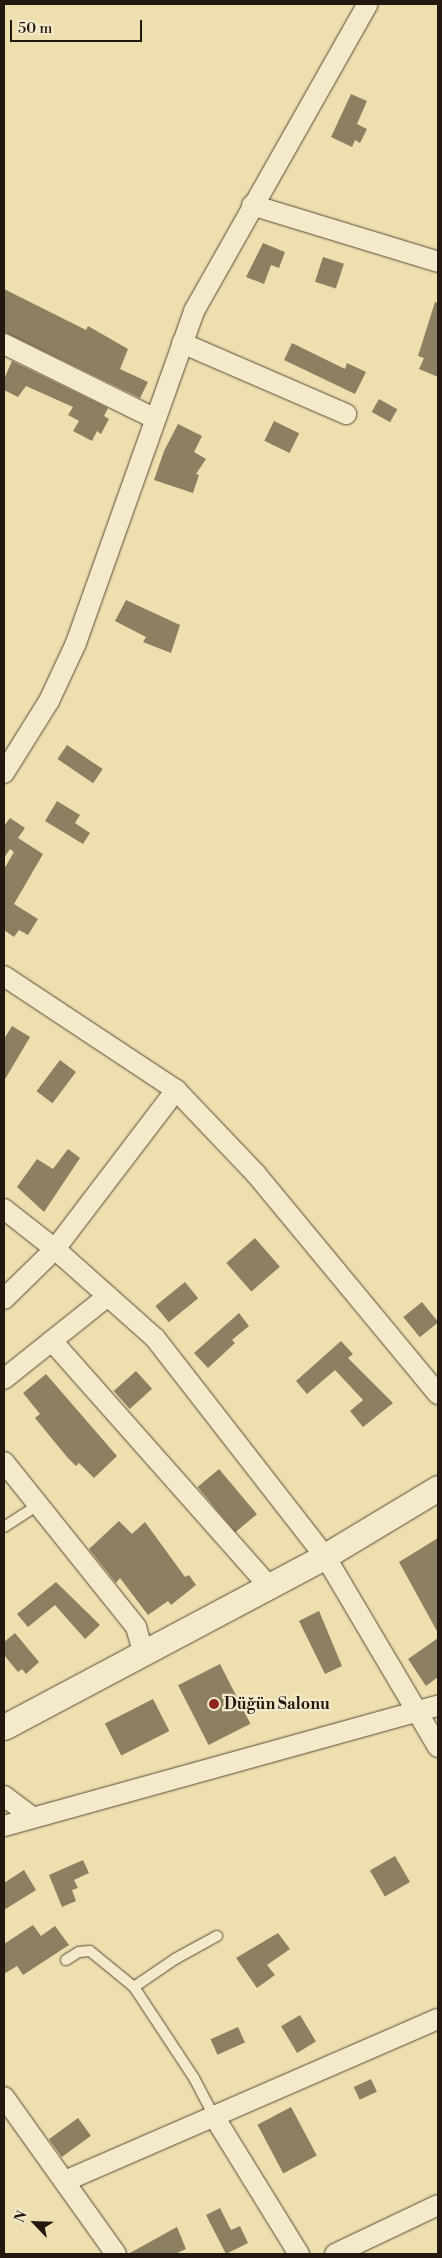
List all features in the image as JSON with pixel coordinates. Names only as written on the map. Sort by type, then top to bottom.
[{"type":"street","points":[[4,772],[10,750],[49,701],[76,643],[154,418],[194,311],[252,205],[368,4]]},
{"type":"street","points":[[252,205],[438,262]]},
{"type":"street","points":[[182,343],[346,414]]},
{"type":"street","points":[[4,344],[154,418]]},
{"type":"street","points":[[4,976],[176,1090],[256,1174],[438,1394]]},
{"type":"street","points":[[4,1299],[56,1249],[176,1090]]},
{"type":"street","points":[[4,1209],[56,1249],[156,1338],[325,1556],[438,1747]]},
{"type":"street","points":[[4,1379],[108,1296]]},
{"type":"street","points":[[52,1341],[268,1585]]},
{"type":"street","points":[[4,1462],[136,1627],[143,1650]]},
{"type":"street","points":[[4,1727],[143,1650],[325,1556],[438,1488]]},
{"type":"street","points":[[4,1826],[419,1713],[438,1706]]},
{"type":"street","points":[[4,1796],[32,1817]]},
{"type":"street","points":[[64,2181],[215,2118],[438,2019]]},
{"type":"street","points":[[4,2097],[116,2254]]},
{"type":"street","points":[[215,2118],[299,2254]]},
{"type":"street","points":[[335,2254],[438,2206]]},
{"type":"lane","points":[[4,1527],[38,1505]]},
{"type":"lane","points":[[134,1988],[175,1959],[217,1936]]},
{"type":"lane","points":[[66,1960],[79,1952],[90,1951],[134,1988],[194,2078],[215,2118]]},
{"type":"building","points":[[351,94],[367,101],[357,124],[367,129],[360,143],[355,140],[352,147],[331,137]]},
{"type":"building","points":[[263,243],[285,252],[279,268],[271,265],[264,284],[246,277]]},
{"type":"building","points":[[323,257],[344,264],[336,289],[315,282]]},
{"type":"building","points":[[4,289],[86,330],[88,326],[128,349],[120,369],[148,382],[140,398],[4,332]]},
{"type":"building","points":[[435,302],[438,303],[438,377],[419,369],[424,358],[418,356]]},
{"type":"building","points":[[292,343],[345,369],[347,363],[366,372],[355,394],[284,360]]},
{"type":"building","points":[[12,361],[108,408],[104,416],[109,419],[101,434],[97,431],[92,441],[73,431],[79,421],[68,415],[73,407],[26,386],[18,397],[4,390],[4,379]]},
{"type":"building","points":[[379,399],[397,409],[390,422],[372,412]]},
{"type":"building","points":[[274,421],[299,433],[290,453],[264,441]]},
{"type":"building","points":[[178,424],[202,436],[194,452],[206,459],[196,474],[199,475],[193,493],[154,480],[164,451]]},
{"type":"building","points":[[126,600],[180,625],[171,653],[143,642],[146,637],[115,621]]},
{"type":"building","points":[[67,745],[103,769],[93,783],[57,759]]},
{"type":"building","points":[[57,801],[80,815],[75,823],[90,833],[83,844],[45,821]]},
{"type":"building","points":[[10,818],[25,828],[18,838],[43,854],[14,904],[38,919],[28,935],[19,930],[14,937],[4,930],[4,869],[14,852],[10,849],[4,858],[4,826]]},
{"type":"building","points":[[12,1026],[30,1037],[4,1081],[4,1039]]},
{"type":"building","points":[[60,1060],[76,1072],[53,1103],[37,1091]]},
{"type":"building","points":[[68,1149],[80,1158],[44,1212],[17,1187],[37,1159],[53,1169]]},
{"type":"building","points":[[255,1238],[280,1267],[251,1292],[226,1263]]},
{"type":"building","points":[[185,1282],[198,1298],[169,1322],[155,1306]]},
{"type":"building","points":[[422,1302],[438,1322],[420,1337],[403,1317]]},
{"type":"building","points":[[239,1313],[249,1326],[232,1340],[235,1343],[208,1368],[194,1353]]},
{"type":"building","points":[[341,1341],[353,1354],[348,1358],[393,1403],[363,1427],[350,1411],[363,1400],[335,1370],[307,1394],[296,1381]]},
{"type":"building","points":[[136,1371],[152,1389],[130,1409],[114,1391]]},
{"type":"building","points":[[46,1374],[117,1456],[94,1478],[79,1463],[76,1466],[67,1457],[35,1418],[40,1414],[23,1393]]},
{"type":"building","points":[[219,1469],[257,1514],[235,1532],[198,1487]]},
{"type":"building","points":[[119,1521],[132,1534],[145,1522],[185,1577],[189,1575],[196,1585],[171,1605],[168,1601],[148,1615],[120,1578],[116,1583],[89,1549]]},
{"type":"building","points":[[438,1538],[438,1633],[399,1562]]},
{"type":"building","points":[[56,1582],[100,1625],[85,1639],[55,1605],[28,1627],[17,1614]]},
{"type":"building","points":[[319,1611],[342,1666],[325,1674],[299,1621]]},
{"type":"building","points":[[15,1633],[39,1662],[26,1674],[22,1669],[18,1672],[4,1655],[4,1642]]},
{"type":"building","points":[[438,1638],[438,1677],[426,1686],[408,1659]]},
{"type":"building","name":"Düğün Salonu","points":[[220,1664],[250,1724],[209,1745],[178,1685]]},
{"type":"building","points":[[153,1699],[169,1731],[121,1756],[105,1724]]},
{"type":"building","points":[[395,1856],[410,1882],[385,1896],[370,1870]]},
{"type":"building","points":[[83,1860],[89,1873],[74,1880],[78,1888],[72,1890],[76,1901],[62,1907],[49,1875]]},
{"type":"building","points":[[24,1870],[36,1890],[4,1910],[4,1883]]},
{"type":"building","points":[[33,1925],[41,1936],[55,1926],[69,1945],[23,1975],[17,1966],[4,1974],[4,1944]]},
{"type":"building","points":[[278,1933],[290,1949],[267,1965],[275,1975],[257,1988],[236,1958]]},
{"type":"building","points":[[300,2015],[316,2042],[297,2053],[281,2026]]},
{"type":"building","points":[[238,2027],[245,2043],[218,2055],[211,2039]]},
{"type":"building","points":[[371,2079],[377,2092],[360,2100],[354,2087]]},
{"type":"building","points":[[291,2107],[317,2156],[283,2173],[257,2125]]},
{"type":"building","points":[[78,2118],[91,2136],[62,2157],[49,2139]]},
{"type":"building","points":[[220,2208],[231,2230],[240,2226],[248,2243],[226,2254],[206,2215]]},
{"type":"building","points":[[177,2227],[186,2249],[175,2254],[128,2254]]},
{"type":"place","name":"Düğün Salonu","points":[[214,1704]]}]
